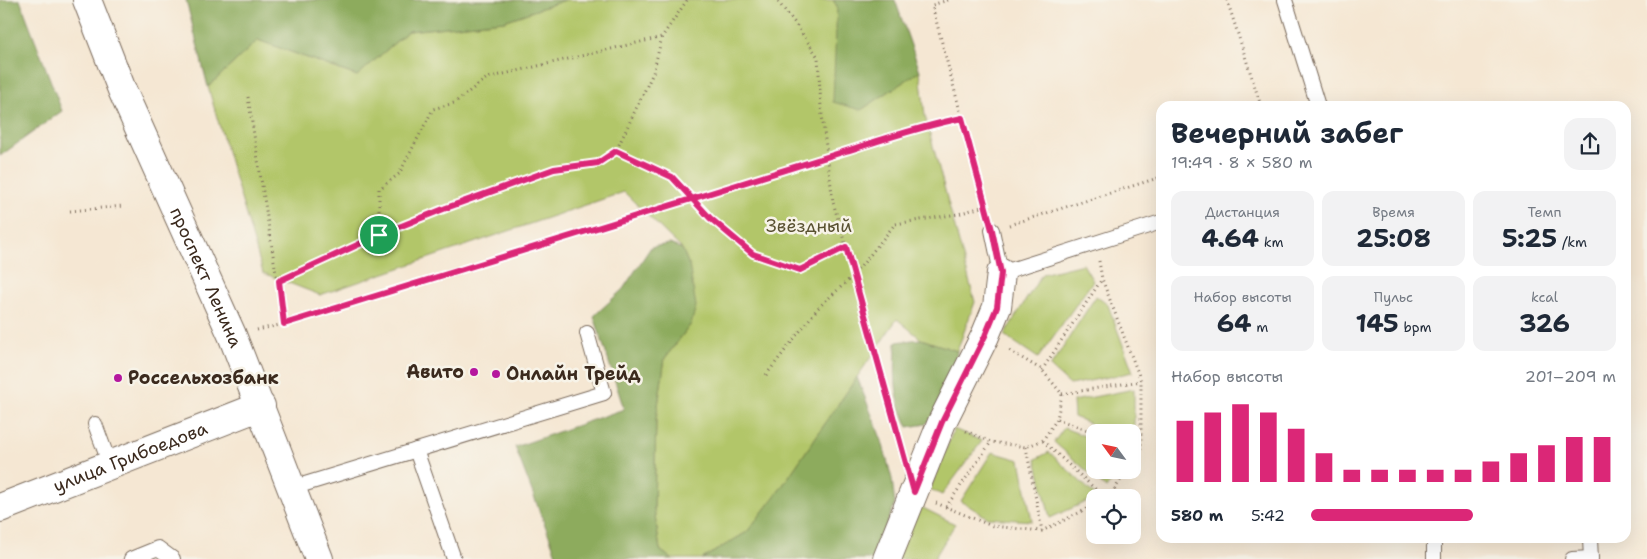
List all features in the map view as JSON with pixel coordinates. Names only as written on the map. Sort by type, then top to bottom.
[{"type":"main road","name":"проспект Ленина","points":[[87,0],[122,90],[232,335],[320,559]]},
{"type":"main road","points":[[887,559],[942,422],[985,336],[997,307],[1001,273]]},
{"type":"main road","name":"улица Грибоедова","points":[[0,508],[261,406]]},
{"type":"lane","points":[[1285,0],[1316,101]]},
{"type":"lane","points":[[992,230],[1001,273],[1156,224]]},
{"type":"lane","points":[[292,488],[604,393],[587,333]]},
{"type":"lane","points":[[95,424],[110,465]]},
{"type":"lane","points":[[416,450],[454,559]]},
{"type":"lane","points":[[1434,543],[1434,559]]},
{"type":"lane","points":[[1572,559],[1591,558],[1590,543]]},
{"type":"lane","points":[[131,559],[158,548],[172,559]]},
{"type":"path","points":[[279,281],[379,235],[446,208],[554,169],[598,163],[616,151],[653,73],[662,37],[687,0]]},
{"type":"path","points":[[948,0],[932,5],[992,230],[1156,178]]},
{"type":"path","points":[[1227,0],[1259,101]]},
{"type":"path","points":[[778,2],[795,23],[818,58],[821,107],[833,202],[904,455]]},
{"type":"path","points":[[379,235],[379,188],[399,174],[433,109],[454,103],[487,78],[662,37]]},
{"type":"path","points":[[248,97],[279,281],[284,324]]},
{"type":"path","points":[[232,335],[284,324],[928,125],[962,118]]},
{"type":"path","points":[[616,151],[672,177],[710,218],[753,254],[800,270],[846,247]]},
{"type":"path","points":[[70,211],[123,206]]},
{"type":"path","points":[[766,375],[818,308],[854,274],[894,224],[958,214],[985,206]]},
{"type":"path","points":[[1097,243],[1102,279],[1142,381],[1141,450]]},
{"type":"path","points":[[1042,370],[1102,279]]},
{"type":"path","points":[[985,336],[1042,370],[1062,394]]},
{"type":"path","points":[[1062,394],[1142,381]]},
{"type":"path","points":[[942,422],[991,442],[1026,447],[1043,440],[1057,419],[1062,394]]},
{"type":"path","points":[[1057,419],[1086,430]]},
{"type":"path","points":[[1043,440],[1097,489]]},
{"type":"path","points":[[946,507],[991,442]]},
{"type":"path","points":[[1026,447],[1042,531]]},
{"type":"path","points":[[914,492],[992,526],[1042,531],[1086,509]]},
{"type":"green space","points":[[0,0],[20,0],[62,111],[0,156]]},
{"type":"green space","points":[[186,0],[565,0],[504,21],[408,31],[357,76],[258,40],[208,87]]},
{"type":"green space","name":"Звёздный","points":[[565,0],[833,0],[837,6],[861,110],[920,71],[925,116],[975,302],[957,351],[921,339],[897,319],[781,488],[747,532],[702,559],[672,559],[660,550],[654,509],[656,419],[665,358],[691,324],[689,265],[682,249],[624,192],[320,295],[263,273],[208,87],[258,40],[357,76],[408,31],[504,21]]},
{"type":"green space","points":[[833,0],[895,0],[920,71],[861,110],[833,102],[837,6]]},
{"type":"green space","points":[[670,244],[682,249],[689,265],[696,306],[691,324],[665,358],[656,419],[654,509],[660,550],[672,559],[558,559],[515,447],[624,409],[594,316],[623,289],[651,247]]},
{"type":"green space","points":[[1083,264],[1093,281],[1038,358],[1004,335],[1042,274]]},
{"type":"green space","points":[[1096,296],[1108,305],[1133,372],[1070,385],[1050,367]]},
{"type":"green space","points":[[921,339],[957,351],[954,387],[926,424],[908,427],[897,395],[895,375],[896,342]]},
{"type":"green space","points":[[857,377],[882,441],[892,479],[895,504],[874,559],[702,559],[747,532],[781,488]]},
{"type":"green space","points":[[1134,389],[1134,424],[1091,424],[1074,417],[1073,401]]},
{"type":"green space","points":[[1064,428],[1086,437],[1086,470],[1054,442]]},
{"type":"green space","points":[[954,429],[982,441],[942,495],[930,489]]},
{"type":"green space","points":[[992,452],[1020,460],[1032,521],[988,518],[961,501]]},
{"type":"green space","points":[[1049,452],[1088,489],[1086,489],[1086,502],[1050,518],[1036,459]]},
{"type":"green space","points":[[1096,479],[1114,479],[1106,488]]},
{"type":"green space","points":[[917,505],[955,524],[934,559],[895,559]]},
{"type":"place","name":"Авито","points":[[474,372]]},
{"type":"place","name":"Онлайн Трейд","points":[[496,374]]},
{"type":"place","name":"Россельхозбанк","points":[[118,378]]},
{"type":"route","points":[[379,235],[279,281],[284,324],[651,212],[720,190],[789,168],[928,125],[962,118],[992,230],[1001,273],[997,307],[985,336],[942,422],[914,492],[846,247],[800,270],[753,254],[710,218],[672,177],[616,151],[598,163],[554,169],[446,208],[379,235]]}]
